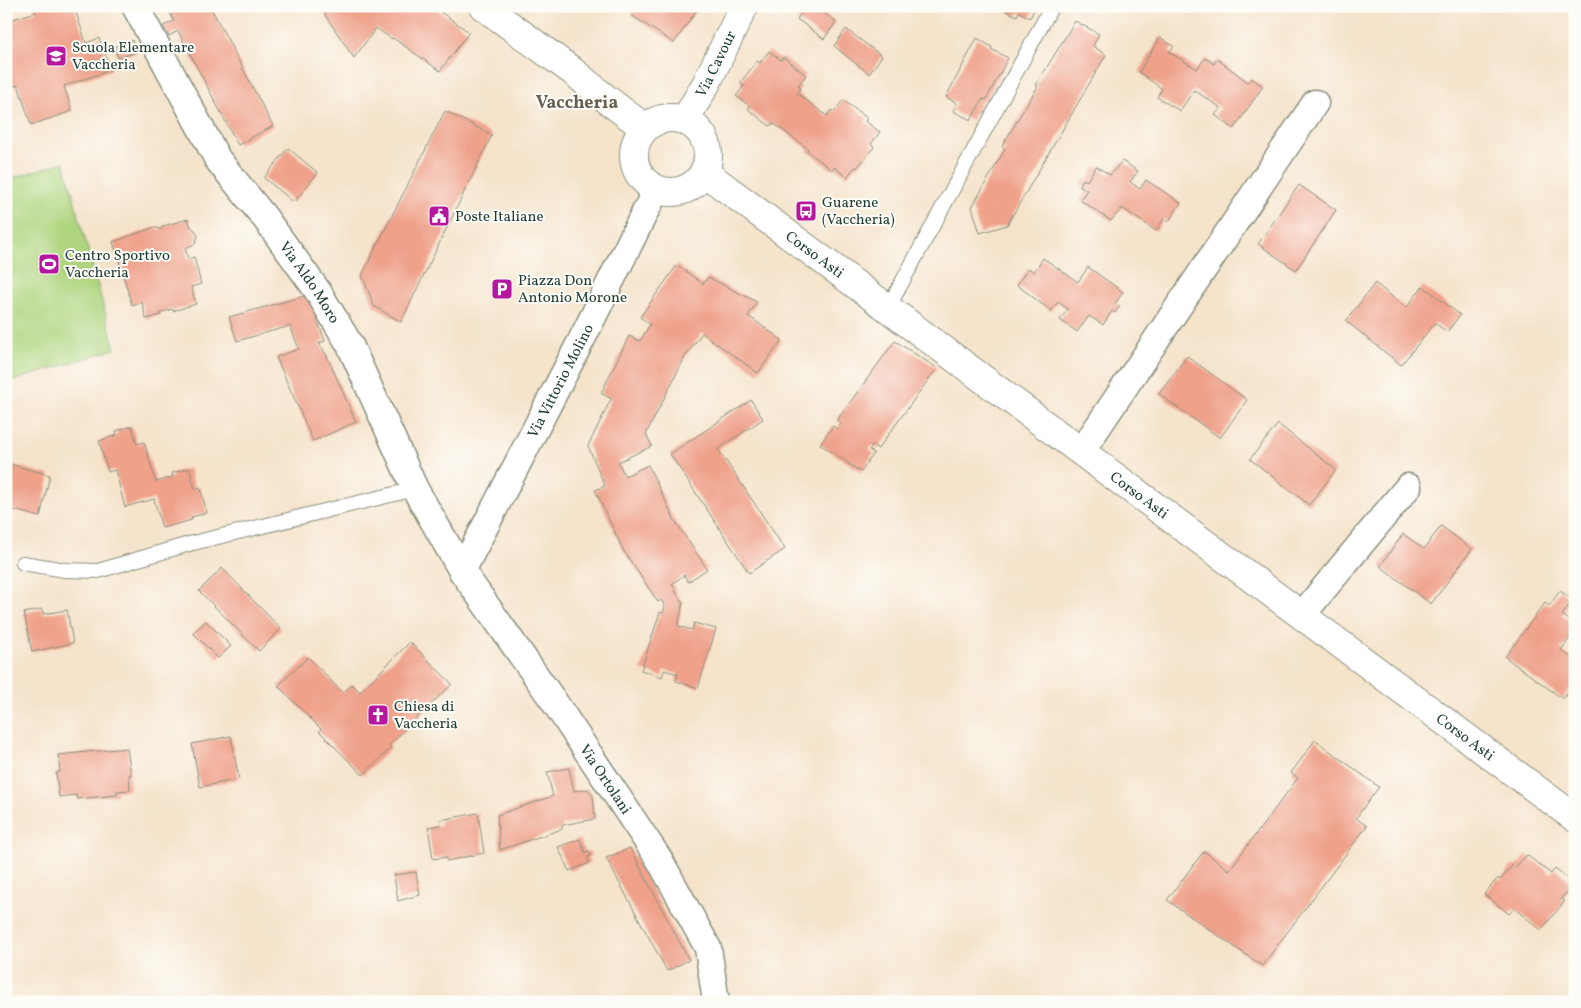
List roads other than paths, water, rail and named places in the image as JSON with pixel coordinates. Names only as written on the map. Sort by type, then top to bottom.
[{"type":"main road","name":"Via Cavour","points":[[685,120],[706,84],[744,6]]},
{"type":"main road","points":[[489,8],[645,128]]},
{"type":"main road","points":[[664,118],[685,120],[696,127],[703,136],[708,148],[708,160],[704,172],[698,181],[689,188],[678,192],[656,190],[646,183],[638,173],[634,162],[633,150],[637,138],[654,121],[664,118]]},
{"type":"main road","name":"Corso Asti","points":[[704,172],[1575,818]]},
{"type":"street","name":"Via Aldo Moro","points":[[135,6],[218,160],[265,218],[318,290],[350,345],[415,489],[462,571]]},
{"type":"street","points":[[1082,452],[1314,103]]},
{"type":"street","name":"Via Vittorio Molino","points":[[462,571],[583,337],[656,190]]},
{"type":"street","points":[[1302,615],[1408,488]]},
{"type":"street","name":"Via Ortolani","points":[[462,571],[553,700],[659,859],[708,948],[716,1002]]},
{"type":"lane","points":[[888,308],[1052,6]]},
{"type":"lane","points":[[23,563],[65,570],[98,571],[189,544],[415,489]]},
{"type":"place","name":"Scuola Elementare Vaccheria","points":[[56,56]]},
{"type":"place","name":"Guarene (Vaccheria)","points":[[806,211]]},
{"type":"place","name":"Poste Italiane","points":[[439,216]]},
{"type":"place","name":"Centro Sportivo Vaccheria","points":[[49,264]]},
{"type":"place","name":"Piazza Don Antonio Morone","points":[[502,289]]},
{"type":"place","name":"Chiesa di Vaccheria","points":[[378,715]]},
{"type":"district","name":"Vaccheria","points":[[577,102]]}]
